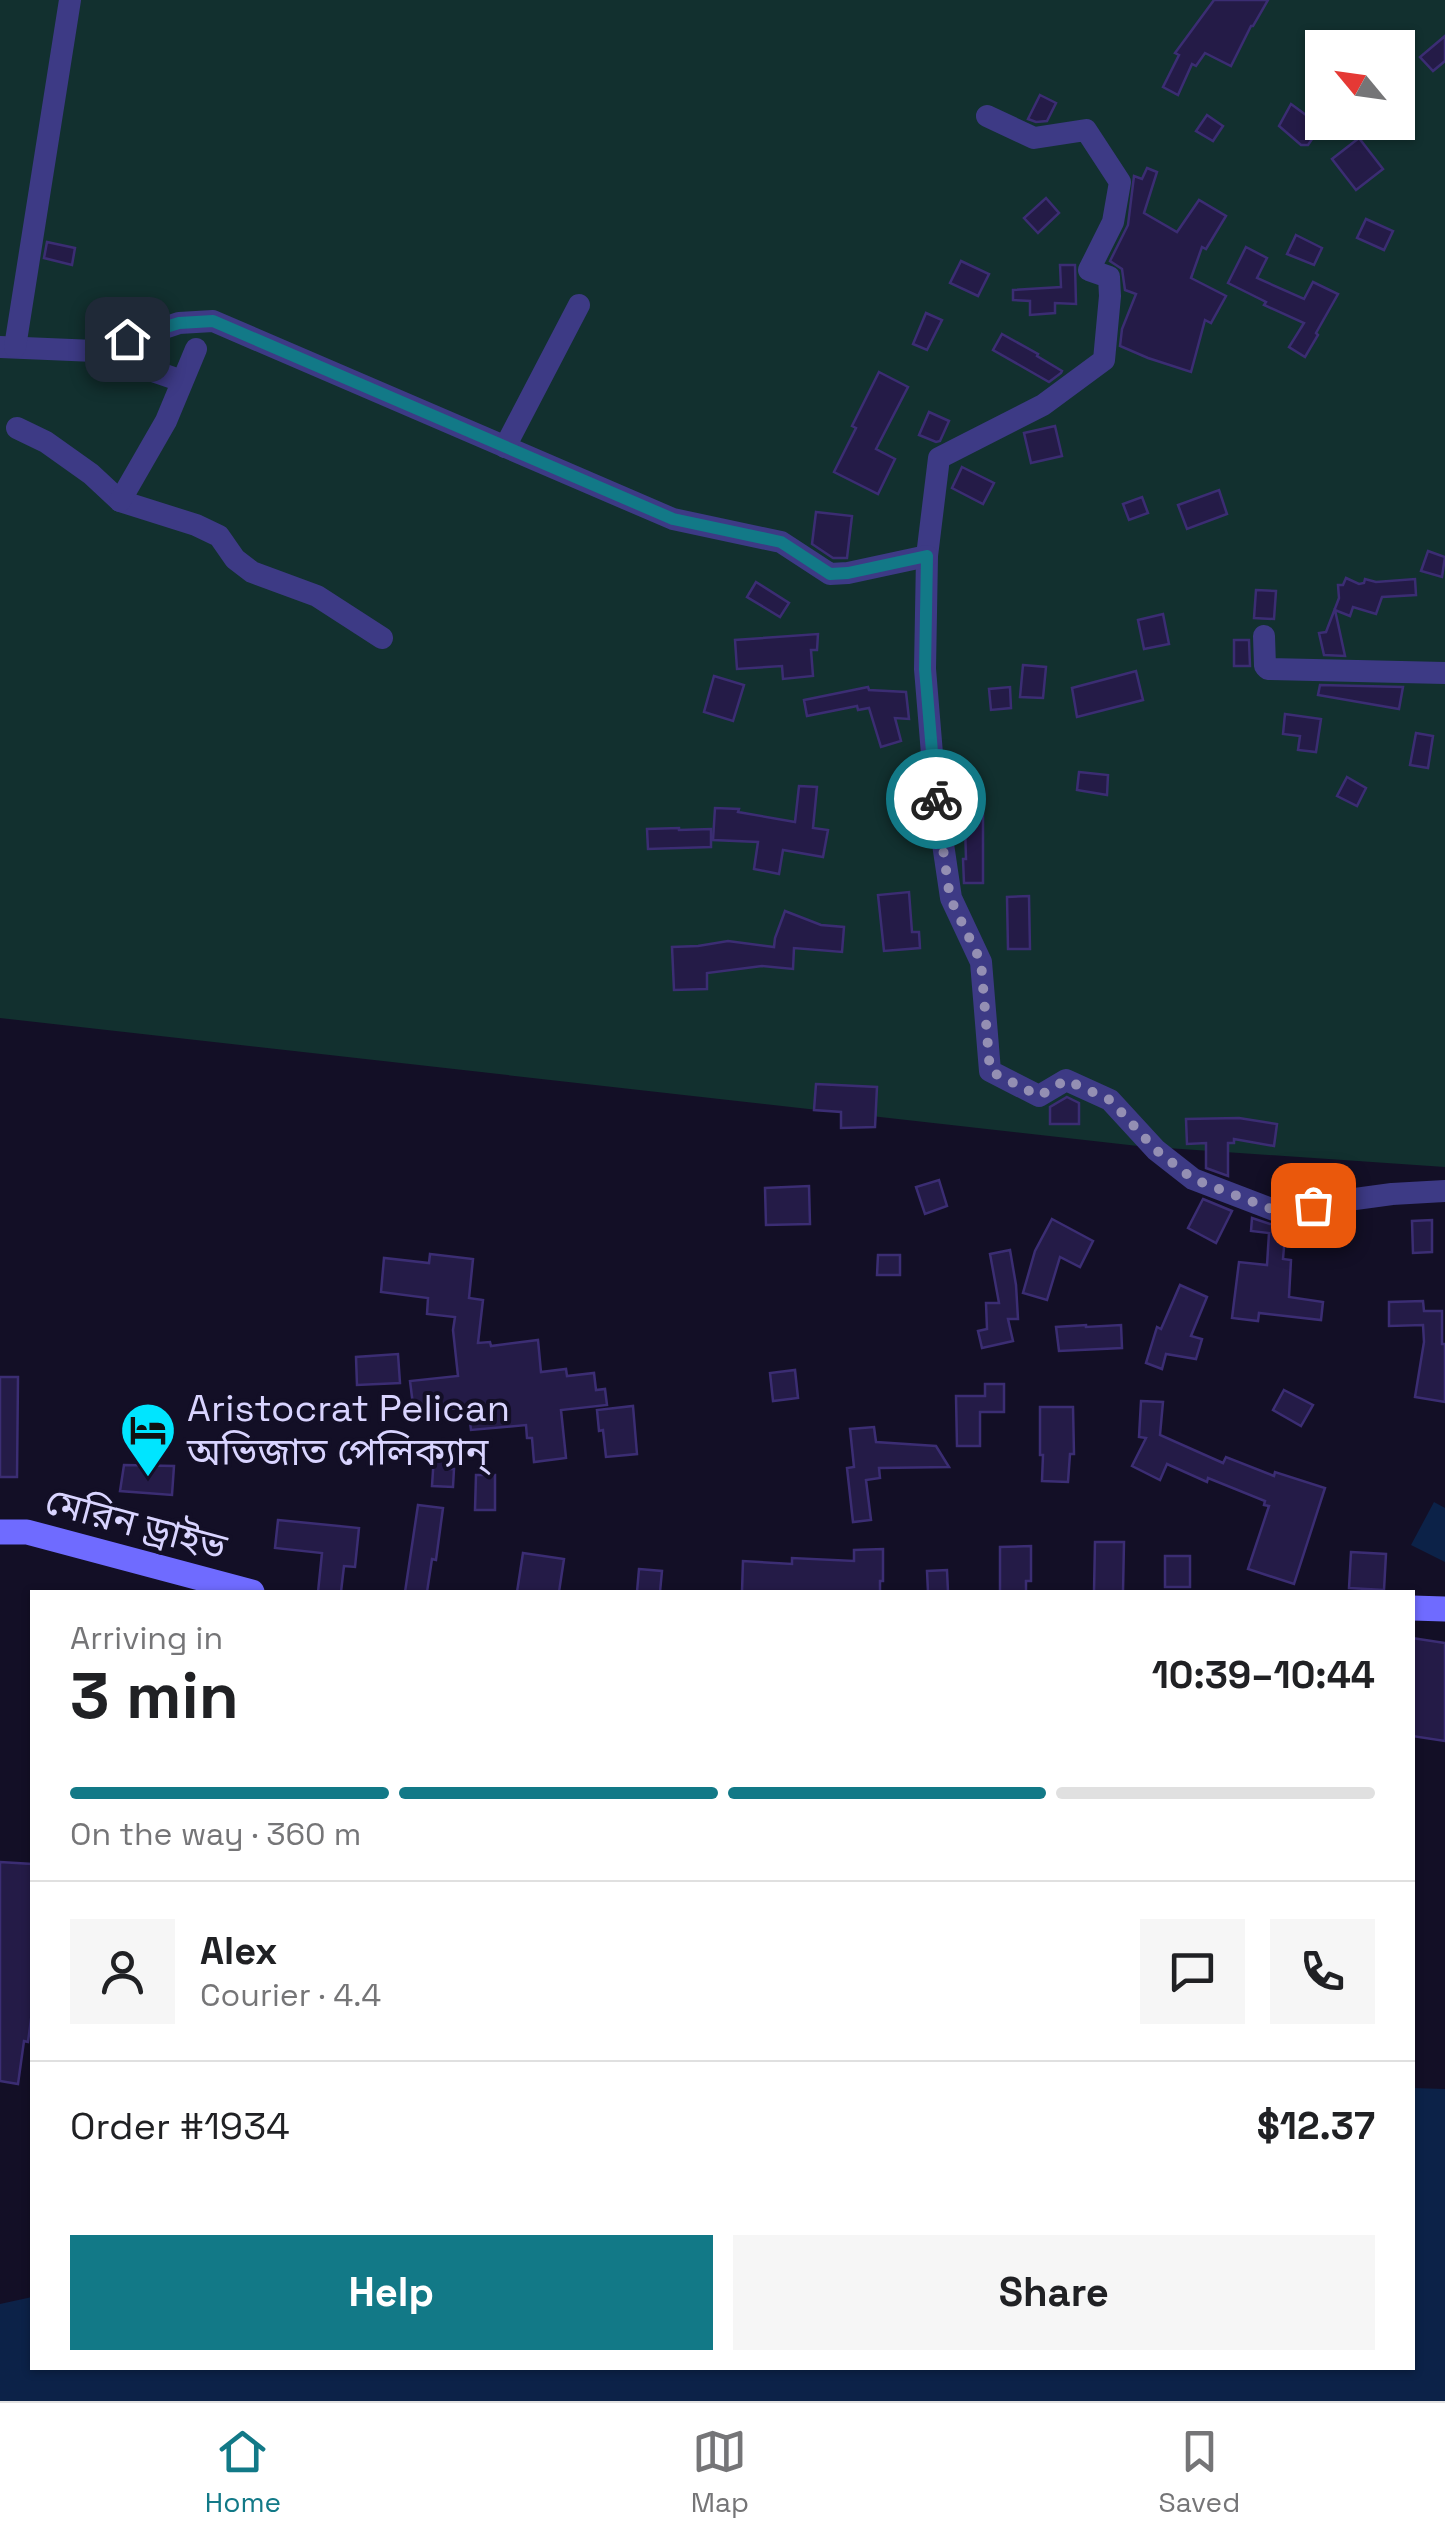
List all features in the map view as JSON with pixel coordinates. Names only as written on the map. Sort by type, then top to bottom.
[{"type":"main road","name":"মেরিন ড্রাইভ","points":[[0,1532],[27,1532],[244,1590]]},
{"type":"main road","points":[[1415,1608],[1445,1609]]},
{"type":"street","points":[[70,0],[7,347],[95,351],[182,381]]},
{"type":"street","points":[[987,116],[1034,138],[1086,130],[1120,182],[1113,222],[1089,270],[1109,278],[1104,360],[1043,405],[939,458],[927,556],[925,669],[934,790],[950,898],[981,962],[990,1071],[1039,1096],[1066,1080],[1110,1100],[1156,1150],[1193,1179],[1274,1210],[1445,1190]]},
{"type":"street","points":[[504,447],[579,306]]},
{"type":"street","points":[[95,351],[179,323],[213,321],[673,519],[781,542],[830,574],[927,556]]},
{"type":"street","points":[[120,502],[166,421],[196,350]]},
{"type":"street","points":[[18,428],[92,474],[120,502],[219,536],[235,558],[252,572],[318,596],[382,638]]},
{"type":"street","points":[[1264,636],[1268,670],[1445,672]]},
{"type":"green space","points":[[0,0],[1445,0],[1445,1167],[1138,1146],[0,1018]]},
{"type":"water","points":[[1434,1502],[1445,1508],[1445,1562],[1411,1545]]},
{"type":"water","points":[[1415,2088],[1445,2089],[1445,2401],[0,2401],[0,2304],[30,2297],[30,2370],[1415,2370]]},
{"type":"building","points":[[1214,0],[1268,0],[1231,66],[1205,53],[1196,66],[1192,64],[1178,95],[1163,87],[1179,55],[1175,53]]},
{"type":"building","points":[[1445,36],[1445,61],[1433,71],[1420,57]]},
{"type":"building","points":[[1040,95],[1056,103],[1047,121],[1036,122],[1028,119]]},
{"type":"building","points":[[1291,104],[1305,114],[1305,140],[1311,140],[1308,145],[1301,145],[1279,126]]},
{"type":"building","points":[[1207,115],[1223,126],[1213,141],[1196,131]]},
{"type":"building","points":[[1361,140],[1383,169],[1356,190],[1332,159]]},
{"type":"building","points":[[1147,168],[1157,172],[1144,213],[1177,232],[1199,200],[1226,216],[1206,249],[1202,247],[1191,278],[1226,296],[1211,323],[1205,320],[1191,372],[1120,346],[1122,329],[1136,294],[1125,290],[1122,269],[1110,261],[1128,225],[1134,176],[1142,179]]},
{"type":"building","points":[[1046,198],[1059,213],[1038,233],[1024,218]]},
{"type":"building","points":[[1366,219],[1393,231],[1384,250],[1357,238]]},
{"type":"building","points":[[1296,235],[1322,248],[1314,265],[1287,254]]},
{"type":"building","points":[[47,242],[75,248],[72,265],[44,258]]},
{"type":"building","points":[[1246,247],[1267,258],[1257,278],[1304,299],[1313,282],[1338,294],[1305,357],[1289,347],[1304,323],[1228,283]]},
{"type":"building","points":[[961,261],[989,274],[978,296],[950,283]]},
{"type":"building","points":[[1060,265],[1075,265],[1076,304],[1055,303],[1055,313],[1030,315],[1030,301],[1013,300],[1013,290],[1061,287]]},
{"type":"building","points":[[926,313],[942,320],[927,350],[913,344]]},
{"type":"building","points":[[1002,334],[1038,354],[1061,373],[1049,382],[993,350]]},
{"type":"building","points":[[879,372],[908,387],[876,449],[895,459],[878,494],[834,472]]},
{"type":"building","points":[[929,412],[949,421],[940,441],[919,435]]},
{"type":"building","points":[[1055,426],[1062,456],[1031,463],[1024,433]]},
{"type":"building","points":[[962,467],[994,483],[983,504],[952,488]]},
{"type":"building","points":[[1219,490],[1227,514],[1187,529],[1178,505]]},
{"type":"building","points":[[1142,497],[1148,513],[1129,520],[1123,504]]},
{"type":"building","points":[[816,512],[852,516],[847,558],[833,558],[812,544]]},
{"type":"building","points":[[1428,551],[1445,557],[1442,577],[1421,571]]},
{"type":"building","points":[[1346,578],[1359,584],[1365,579],[1415,579],[1416,595],[1382,597],[1376,614],[1353,607],[1350,616],[1335,610],[1345,656],[1324,655],[1319,633],[1326,632],[1339,598],[1338,585],[1343,585]]},
{"type":"building","points":[[756,582],[789,603],[780,617],[747,597]]},
{"type":"building","points":[[1256,590],[1276,591],[1274,619],[1254,618]]},
{"type":"building","points":[[1163,614],[1169,644],[1144,649],[1138,620]]},
{"type":"building","points":[[818,634],[817,650],[811,650],[813,676],[783,679],[782,666],[737,669],[735,640]]},
{"type":"building","points":[[1234,640],[1249,640],[1250,666],[1234,666]]},
{"type":"building","points":[[1023,665],[1046,667],[1043,698],[1020,697]]},
{"type":"building","points":[[1136,671],[1143,700],[1077,717],[1072,688]]},
{"type":"building","points":[[714,676],[744,685],[733,721],[704,712]]},
{"type":"building","points":[[1320,685],[1403,687],[1399,709],[1318,695]]},
{"type":"building","points":[[868,687],[906,692],[909,719],[895,718],[901,741],[881,747],[869,708],[858,710],[857,706],[807,716],[804,700]]},
{"type":"building","points":[[1010,687],[1011,708],[991,710],[989,689]]},
{"type":"building","points":[[1285,714],[1321,719],[1316,752],[1298,750],[1300,736],[1283,734]]},
{"type":"building","points":[[1416,733],[1433,736],[1428,768],[1410,765]]},
{"type":"building","points":[[1079,772],[1108,775],[1107,795],[1077,790]]},
{"type":"building","points":[[1347,777],[1366,788],[1357,806],[1337,796]]},
{"type":"building","points":[[799,786],[817,787],[813,828],[828,830],[823,857],[783,850],[779,874],[754,869],[758,842],[713,840],[715,808],[739,809],[738,812],[795,822]]},
{"type":"building","points":[[964,791],[983,791],[983,883],[964,883]]},
{"type":"building","points":[[647,829],[711,829],[711,847],[648,849]]},
{"type":"building","points":[[909,892],[912,932],[919,932],[920,948],[884,951],[878,895]]},
{"type":"building","points":[[1029,896],[1030,949],[1008,949],[1007,897]]},
{"type":"building","points":[[785,911],[821,925],[844,927],[842,952],[794,948],[793,969],[762,966],[707,973],[707,989],[674,990],[672,947],[728,941],[774,947]]},
{"type":"building","points":[[816,1084],[877,1087],[875,1127],[841,1128],[841,1112],[814,1110]]},
{"type":"building","points":[[1067,1097],[1079,1103],[1079,1124],[1050,1124],[1050,1107]]},
{"type":"building","points":[[1239,1118],[1277,1124],[1274,1146],[1234,1139],[1234,1143],[1228,1143],[1228,1176],[1206,1168],[1206,1143],[1187,1144],[1186,1119]]},
{"type":"building","points":[[939,1180],[947,1206],[925,1214],[916,1187]]},
{"type":"building","points":[[809,1186],[810,1224],[766,1225],[765,1188]]},
{"type":"building","points":[[1203,1199],[1232,1211],[1216,1243],[1188,1228]]},
{"type":"building","points":[[1252,1218],[1286,1224],[1283,1259],[1291,1260],[1289,1297],[1323,1302],[1321,1320],[1259,1313],[1258,1321],[1232,1318],[1239,1262],[1267,1265],[1269,1233],[1251,1231]]},
{"type":"building","points":[[1052,1219],[1093,1241],[1080,1267],[1060,1257],[1047,1300],[1023,1293],[1035,1251]]},
{"type":"building","points":[[1432,1220],[1432,1252],[1413,1253],[1412,1221]]},
{"type":"building","points":[[1010,1250],[1018,1319],[1008,1319],[1013,1341],[982,1348],[978,1331],[987,1329],[986,1303],[999,1303],[990,1254]]},
{"type":"building","points":[[430,1254],[473,1259],[469,1298],[483,1300],[478,1343],[490,1342],[491,1346],[538,1340],[541,1372],[566,1369],[567,1376],[594,1373],[596,1390],[605,1389],[607,1405],[561,1410],[566,1458],[534,1462],[532,1438],[527,1438],[526,1425],[471,1430],[468,1407],[414,1413],[410,1381],[458,1376],[455,1317],[427,1314],[428,1298],[381,1292],[384,1258],[429,1263]]},
{"type":"building","points":[[878,1255],[900,1255],[900,1275],[877,1275]]},
{"type":"building","points":[[1180,1285],[1207,1297],[1191,1336],[1202,1339],[1196,1359],[1166,1354],[1162,1369],[1146,1363],[1157,1327],[1161,1329]]},
{"type":"building","points":[[1423,1301],[1424,1311],[1442,1311],[1445,1402],[1415,1397],[1423,1325],[1389,1326],[1389,1302]]},
{"type":"building","points":[[1121,1325],[1122,1348],[1059,1351],[1056,1327]]},
{"type":"building","points":[[398,1354],[400,1383],[357,1385],[356,1357]]},
{"type":"building","points":[[795,1370],[798,1398],[773,1401],[770,1373]]},
{"type":"building","points":[[0,1377],[18,1377],[17,1477],[0,1477]]},
{"type":"building","points":[[985,1384],[1004,1384],[1004,1412],[980,1412],[980,1446],[957,1446],[956,1396],[985,1396]]},
{"type":"building","points":[[1284,1390],[1313,1405],[1301,1426],[1273,1410]]},
{"type":"building","points":[[1141,1401],[1163,1402],[1160,1435],[1223,1463],[1226,1457],[1274,1476],[1275,1472],[1325,1488],[1294,1584],[1248,1569],[1269,1506],[1264,1505],[1265,1501],[1167,1464],[1160,1480],[1132,1466],[1146,1438],[1139,1437]]},
{"type":"building","points":[[633,1406],[637,1454],[606,1457],[597,1410]]},
{"type":"building","points":[[1040,1407],[1073,1407],[1074,1454],[1070,1454],[1068,1482],[1042,1481]]},
{"type":"building","points":[[874,1427],[876,1442],[936,1446],[949,1467],[879,1468],[880,1478],[866,1480],[871,1520],[853,1522],[847,1468],[854,1467],[850,1429]]},
{"type":"building","points":[[435,1440],[451,1441],[449,1469],[454,1469],[453,1487],[432,1486]]},
{"type":"building","name":"Aristocrat Pelican অভিজাত পেলিক্যান্","points":[[124,1465],[174,1466],[172,1495],[120,1491]]},
{"type":"building","points":[[476,1475],[495,1475],[495,1510],[475,1510]]},
{"type":"building","points":[[418,1505],[443,1508],[427,1590],[405,1590]]},
{"type":"building","points":[[278,1520],[359,1528],[355,1567],[344,1566],[341,1590],[318,1590],[322,1553],[275,1548]]},
{"type":"building","points":[[1095,1542],[1124,1542],[1123,1590],[1094,1590]]},
{"type":"building","points":[[1031,1546],[1031,1581],[1026,1581],[1026,1590],[1000,1590],[1000,1547]]},
{"type":"building","points":[[883,1549],[880,1590],[742,1590],[743,1561],[854,1561],[854,1550]]},
{"type":"building","points":[[1351,1552],[1386,1554],[1384,1590],[1349,1588]]},
{"type":"building","points":[[523,1553],[564,1559],[559,1590],[517,1590]]},
{"type":"building","points":[[1165,1556],[1190,1556],[1190,1587],[1165,1587]]},
{"type":"building","points":[[639,1569],[662,1571],[660,1590],[637,1590]]},
{"type":"building","points":[[947,1570],[948,1590],[928,1590],[927,1571]]},
{"type":"building","points":[[1415,1638],[1445,1643],[1445,1741],[1415,1736]]},
{"type":"building","points":[[0,1862],[30,1864],[28,2042],[24,2041],[18,2084],[0,2081]]},
{"type":"way so far","points":[[936,799],[950,898],[981,962],[990,1071],[1039,1096],[1066,1080],[1110,1100],[1156,1150],[1193,1179],[1274,1210],[1313,1205]]},
{"type":"place","name":"Aristocrat Pelican অভিজাত পেলিক্যান্","points":[[148,1479]]},
{"type":"route","points":[[127,339],[179,323],[213,321],[673,519],[781,542],[830,574],[927,556],[925,669],[936,799]]}]
